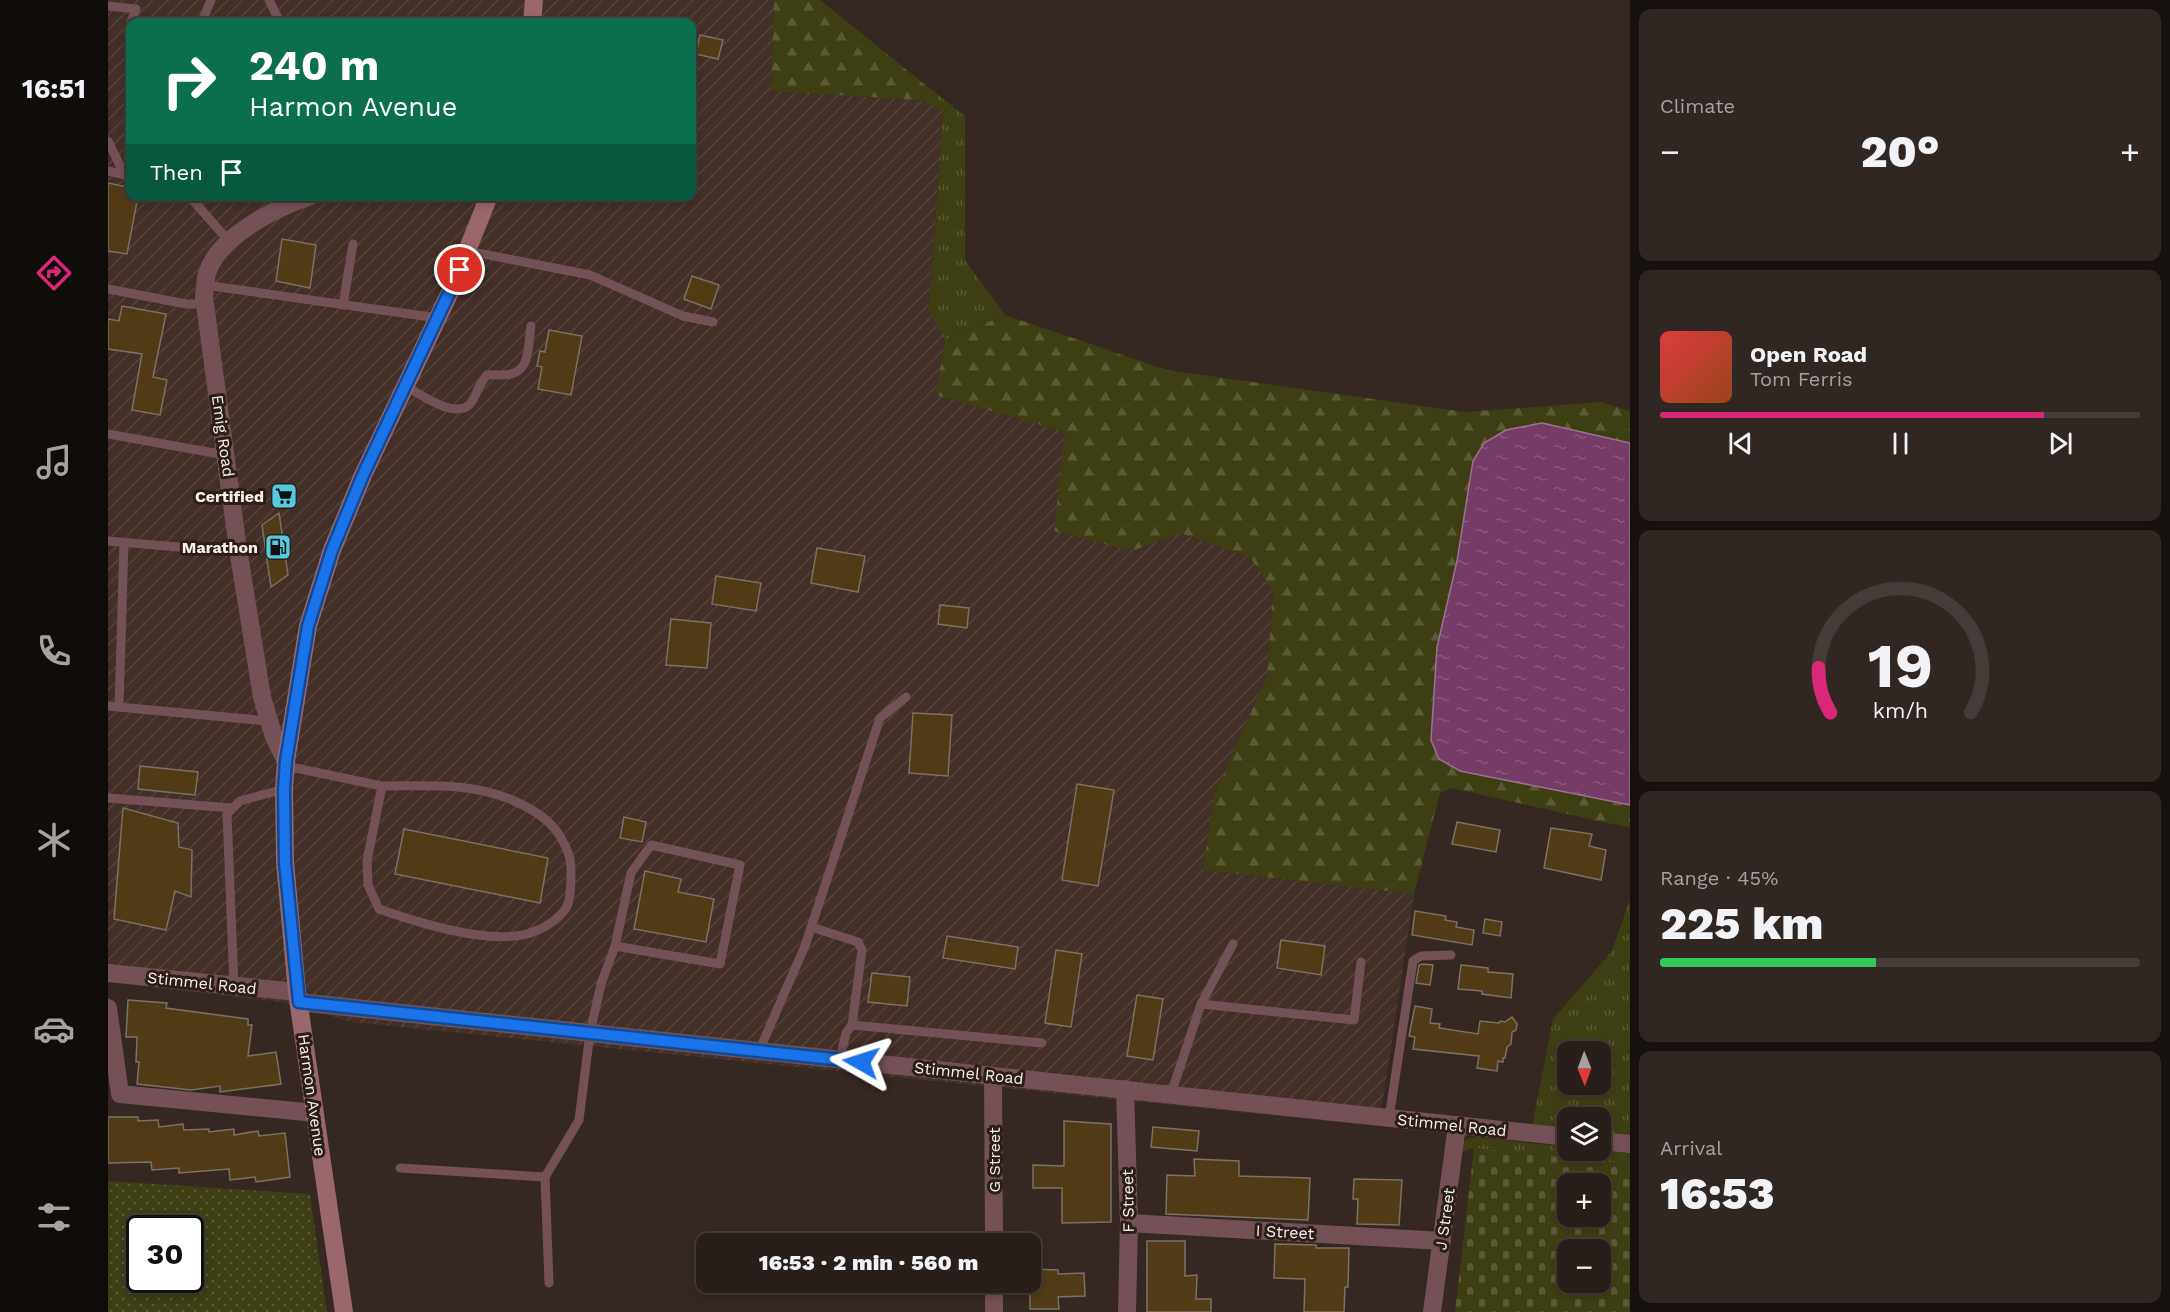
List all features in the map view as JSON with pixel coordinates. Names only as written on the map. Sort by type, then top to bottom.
[{"type":"main road","points":[[532,18],[534,0]]},
{"type":"main road","name":"Harmon Avenue","points":[[344,1312],[298,997],[285,862],[286,764],[308,626],[332,550],[363,475],[468,251],[487,201]]},
{"type":"street","name":"Emig Road","points":[[286,764],[267,721],[262,698],[225,455],[205,304],[205,285],[207,273],[228,240],[268,215],[298,201]]},
{"type":"street","name":"Stimmel Road","points":[[108,973],[234,986],[298,997],[590,1033],[1557,1136]]},
{"type":"street","points":[[108,1008],[120,1094],[315,1113]]},
{"type":"street","name":"G Street","points":[[993,1076],[994,1233]]},
{"type":"street","name":"F Street","points":[[1125,1089],[1129,1223],[1127,1312]]},
{"type":"street","name":"J Street","points":[[1432,1312],[1457,1125]]},
{"type":"street","points":[[1611,1142],[1630,1144]]},
{"type":"street","name":"I Street","points":[[1129,1223],[1442,1241]]},
{"type":"street","points":[[994,1293],[994,1312]]},
{"type":"lane","points":[[204,18],[211,0]]},
{"type":"lane","points":[[269,0],[278,18]]},
{"type":"lane","points":[[108,6],[136,9],[133,18]]},
{"type":"lane","points":[[108,141],[126,173]]},
{"type":"lane","points":[[108,171],[126,175]]},
{"type":"lane","points":[[195,201],[228,240]]},
{"type":"lane","points":[[343,305],[353,244]]},
{"type":"lane","points":[[468,251],[590,275],[683,316],[713,322]]},
{"type":"lane","points":[[205,285],[438,318]]},
{"type":"lane","points":[[108,289],[186,304],[205,304]]},
{"type":"lane","points":[[405,386],[446,408],[460,409],[470,404],[479,384],[487,375],[509,375],[521,371],[525,364],[531,326]]},
{"type":"lane","points":[[108,434],[225,455]]},
{"type":"lane","points":[[108,541],[213,550],[238,549]]},
{"type":"lane","points":[[119,707],[124,542]]},
{"type":"lane","points":[[759,1051],[805,946],[879,718],[906,697]]},
{"type":"lane","points":[[108,706],[267,721]]},
{"type":"lane","points":[[286,764],[382,786],[461,785],[511,800],[542,816],[555,828],[569,855],[570,886],[567,907],[554,921],[533,932],[505,938],[426,926],[379,909],[368,885],[367,861],[382,786]]},
{"type":"lane","points":[[234,986],[227,814],[240,801],[284,789]]},
{"type":"lane","points":[[108,798],[231,808]]},
{"type":"lane","points":[[549,1283],[545,1177],[579,1119],[590,1033],[601,984],[615,946],[631,873],[651,845],[740,865],[720,964],[615,946]]},
{"type":"lane","points":[[811,927],[858,942],[862,950],[852,1025],[846,1033],[840,1059]]},
{"type":"lane","points":[[1171,1094],[1201,1004],[1233,944]]},
{"type":"lane","points":[[1389,1118],[1413,961],[1420,956],[1451,955]]},
{"type":"lane","points":[[1201,1004],[1354,1020],[1361,962]]},
{"type":"lane","points":[[852,1025],[1042,1043]]},
{"type":"lane","points":[[400,1168],[545,1177]]},
{"type":"shaded area","points":[[108,0],[774,0],[771,91],[919,100],[943,111],[929,309],[945,340],[936,395],[1065,432],[1132,551],[1180,533],[1251,557],[1273,591],[1267,676],[1214,795],[1203,870],[1414,894],[1379,1126],[353,1022],[280,1002],[108,982]]},
{"type":"green space","points":[[774,0],[820,0],[928,87],[919,100],[771,91]]},
{"type":"green space","points":[[928,87],[965,116],[965,260],[1005,315],[945,340],[929,310],[943,111],[919,100]]},
{"type":"green space","points":[[1005,315],[1167,370],[1465,412],[1601,402],[1630,411],[1630,443],[1541,423],[1457,561],[1437,647],[1460,771],[1630,805],[1630,828],[1451,788],[1440,793],[1414,894],[1203,870],[1214,795],[1267,676],[1273,591],[1250,557],[1180,533],[1132,551],[1054,531],[1065,432],[936,395],[945,340]]},
{"type":"green space","points":[[1630,899],[1630,1137],[1611,1135],[1611,1107],[1557,1107],[1557,1130],[1532,1127],[1553,1019],[1612,951]]},
{"type":"green space","points":[[1475,1137],[1557,1146],[1557,1157],[1474,1148],[1460,1152],[1464,1142]]},
{"type":"green space","points":[[1474,1148],[1557,1157],[1557,1161],[1630,1164],[1630,1312],[1455,1312]]},
{"type":"green space","points":[[1611,1151],[1630,1153],[1630,1164],[1601,1161],[1611,1161]]},
{"type":"green space","points":[[108,1181],[310,1194],[327,1312],[108,1312]]},
{"type":"water","points":[[1542,423],[1630,443],[1630,805],[1460,771],[1439,759],[1431,740],[1437,647],[1457,561],[1473,461],[1484,443],[1506,430]]},
{"type":"building","points":[[700,35],[723,40],[718,59],[696,54]]},
{"type":"building","points":[[108,183],[126,187],[126,201],[137,201],[127,254],[108,251]]},
{"type":"building","points":[[282,239],[316,245],[310,288],[276,281]]},
{"type":"building","points":[[692,276],[719,285],[711,309],[684,299]]},
{"type":"building","points":[[122,306],[166,314],[153,377],[167,380],[160,415],[132,410],[142,354],[108,349],[108,319],[119,321]]},
{"type":"building","points":[[549,330],[582,336],[571,395],[538,389],[542,367],[537,366],[540,351],[545,352]]},
{"type":"building","name":"Certified","points":[[273,486],[295,487],[294,506],[273,505]]},
{"type":"building","points":[[279,513],[288,575],[271,587],[262,525]]},
{"type":"building","points":[[817,548],[865,556],[858,592],[811,583]]},
{"type":"building","points":[[716,576],[761,583],[756,611],[712,604]]},
{"type":"building","points":[[940,605],[969,608],[967,628],[938,624]]},
{"type":"building","points":[[671,619],[711,623],[707,668],[666,665]]},
{"type":"building","points":[[913,713],[952,715],[948,776],[909,773]]},
{"type":"building","points":[[140,766],[198,772],[195,795],[138,789]]},
{"type":"building","points":[[1077,784],[1114,790],[1098,886],[1062,880]]},
{"type":"building","points":[[123,808],[178,823],[179,847],[192,850],[191,897],[175,891],[166,930],[114,919]]},
{"type":"building","points":[[624,817],[646,822],[642,842],[620,838]]},
{"type":"building","points":[[1457,822],[1500,830],[1496,852],[1452,844]]},
{"type":"building","points":[[1551,828],[1592,834],[1589,846],[1606,850],[1601,880],[1544,868]]},
{"type":"building","points":[[404,829],[548,858],[540,903],[395,874]]},
{"type":"building","points":[[645,871],[681,879],[678,892],[714,899],[706,942],[634,929]]},
{"type":"building","points":[[1415,911],[1446,916],[1445,920],[1457,922],[1456,927],[1474,930],[1472,945],[1412,935]]},
{"type":"building","points":[[1485,919],[1502,922],[1500,936],[1483,933]]},
{"type":"building","points":[[947,936],[1018,947],[1015,969],[943,958]]},
{"type":"building","points":[[1281,940],[1325,946],[1321,975],[1277,968]]},
{"type":"building","points":[[1056,950],[1082,954],[1071,1027],[1045,1023]]},
{"type":"building","points":[[1419,965],[1433,965],[1430,985],[1416,983]]},
{"type":"building","points":[[1461,965],[1488,968],[1488,972],[1513,974],[1511,998],[1482,994],[1482,991],[1458,989]]},
{"type":"building","points":[[872,973],[910,977],[907,1006],[868,1002]]},
{"type":"building","points":[[1137,995],[1163,999],[1153,1060],[1127,1056]]},
{"type":"building","points":[[128,1000],[167,1003],[166,1008],[248,1019],[248,1025],[252,1025],[248,1056],[276,1052],[281,1084],[220,1092],[220,1086],[191,1090],[137,1084],[139,1062],[136,1062],[137,1037],[126,1037]]},
{"type":"building","points":[[1415,1006],[1432,1009],[1430,1023],[1440,1024],[1439,1028],[1478,1034],[1480,1021],[1499,1023],[1512,1017],[1517,1024],[1516,1030],[1512,1032],[1511,1044],[1507,1047],[1503,1062],[1498,1061],[1497,1071],[1477,1068],[1479,1056],[1413,1049],[1415,1037],[1409,1036]]},
{"type":"building","points":[[108,1117],[138,1117],[138,1121],[158,1120],[159,1127],[183,1124],[184,1130],[209,1129],[209,1132],[234,1129],[234,1135],[258,1131],[259,1136],[285,1133],[290,1177],[256,1182],[255,1177],[230,1180],[229,1169],[179,1173],[179,1168],[152,1170],[151,1162],[108,1163]]},
{"type":"building","points":[[1064,1121],[1111,1124],[1111,1222],[1062,1223],[1062,1188],[1033,1188],[1033,1165],[1064,1166]]},
{"type":"building","points":[[1153,1127],[1199,1131],[1197,1151],[1151,1147]]},
{"type":"building","points":[[1194,1159],[1239,1161],[1239,1176],[1310,1178],[1308,1220],[1166,1214],[1167,1175],[1195,1176]]},
{"type":"building","points":[[1354,1179],[1402,1180],[1399,1225],[1357,1224],[1358,1199],[1353,1199]]},
{"type":"building","points":[[1147,1241],[1185,1241],[1185,1276],[1197,1275],[1196,1299],[1211,1299],[1211,1312],[1147,1312]]},
{"type":"building","points":[[1275,1244],[1349,1248],[1348,1287],[1345,1287],[1344,1312],[1304,1312],[1305,1279],[1274,1278]]},
{"type":"building","points":[[1041,1269],[1058,1270],[1058,1274],[1084,1273],[1085,1296],[1058,1297],[1059,1309],[1030,1309],[1030,1293],[1041,1293]]},
{"type":"place","name":"Certified","points":[[284,496]]},
{"type":"place","name":"Marathon","points":[[278,547]]},
{"type":"route","points":[[460,270],[363,475],[332,550],[308,626],[286,761],[284,789],[285,862],[299,1002],[861,1062]]}]
